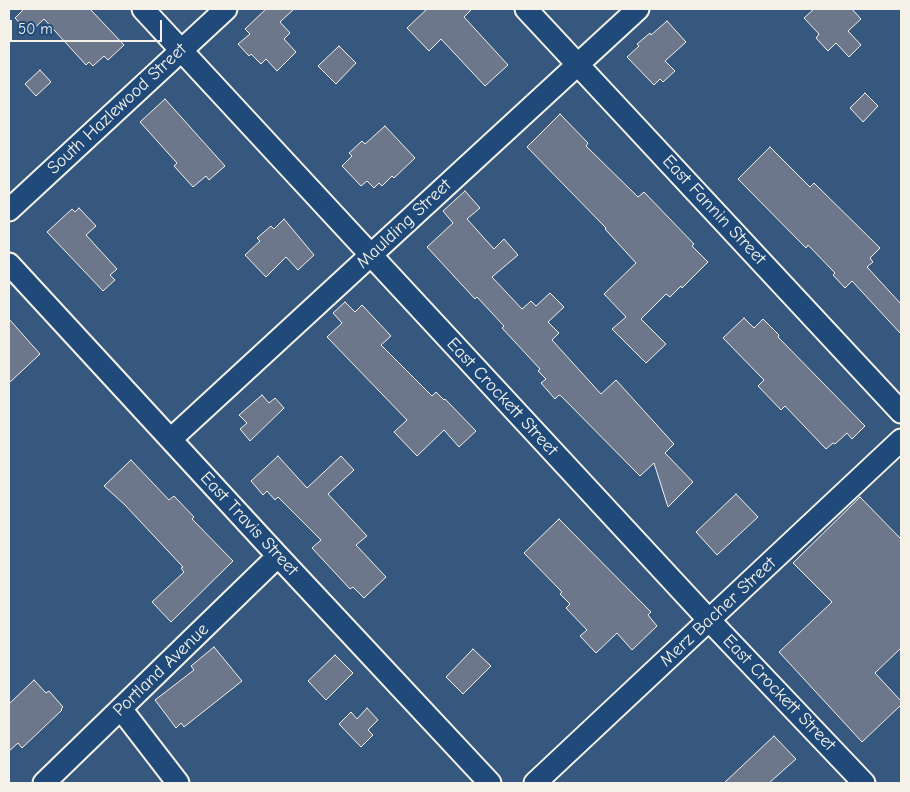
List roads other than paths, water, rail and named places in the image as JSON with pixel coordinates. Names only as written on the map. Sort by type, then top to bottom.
[{"type":"street","name":"East Crockett Street","points":[[143,9],[709,620],[864,783]]},
{"type":"street","name":"South Hazlewood Street","points":[[9,210],[226,9]]},
{"type":"street","name":"East Fannin Street","points":[[526,9],[901,412]]},
{"type":"street","name":"Maulding Street","points":[[171,439],[638,9]]},
{"type":"street","name":"East Travis Street","points":[[9,264],[490,783]]},
{"type":"street","name":"Merz Bacher Street","points":[[535,783],[901,440]]},
{"type":"street","name":"Portland Avenue","points":[[44,783],[278,556]]},
{"type":"street","points":[[120,709],[178,783]]}]
